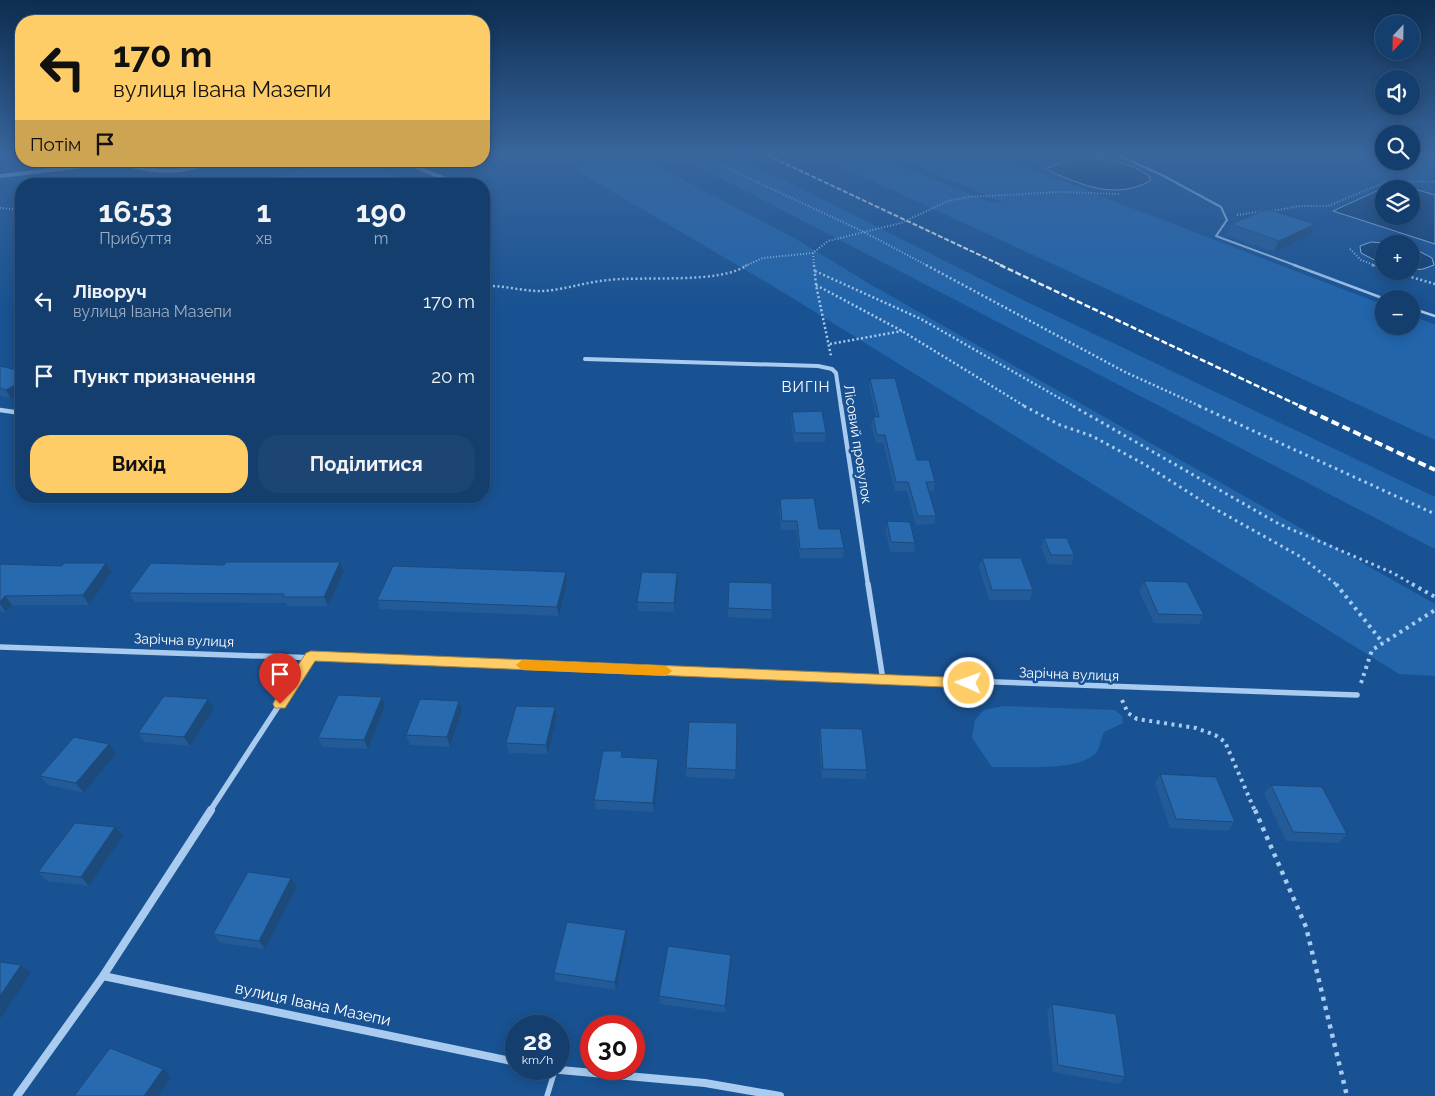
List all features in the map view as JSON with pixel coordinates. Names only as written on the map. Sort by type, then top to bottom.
[{"type":"street","name":"Лісовий провулок","points":[[585,359],[818,366],[832,369],[836,373],[883,680]]},
{"type":"street","points":[[0,410],[15,412]]},
{"type":"street","name":"Зарічна вулиця","points":[[0,647],[311,656],[883,680],[1358,696]]},
{"type":"street","points":[[17,1096],[103,976],[311,656]]},
{"type":"street","name":"вулиця Івана Мазепи","points":[[103,976],[505,1060]]},
{"type":"street","points":[[570,1071],[705,1083],[780,1096]]},
{"type":"lane","points":[[1217,206],[1226,214],[1227,220],[1216,236],[1375,296]]},
{"type":"lane","points":[[1420,311],[1435,316]]},
{"type":"lane","points":[[547,1096],[550,1080]]},
{"type":"path","points":[[809,206],[862,231],[1125,372],[1435,514]]},
{"type":"path","points":[[490,285],[499,284],[543,291],[608,280],[657,277],[711,277],[739,271],[751,262],[763,258],[813,253],[828,241],[862,231],[901,223],[937,206]]},
{"type":"path","points":[[1227,220],[1242,213],[1275,211],[1299,206]]},
{"type":"path","points":[[1304,206],[1326,206]]},
{"type":"path","points":[[0,208],[15,209]]},
{"type":"path","points":[[1350,250],[1364,262],[1375,266]]},
{"type":"path","points":[[813,253],[816,285],[830,344],[832,369]]},
{"type":"path","points":[[815,271],[921,319],[1279,524],[1393,573],[1435,597]]},
{"type":"path","points":[[1420,280],[1435,284]]},
{"type":"path","points":[[816,285],[902,331],[1015,401],[1060,425],[1092,436],[1144,464],[1210,506],[1301,558],[1335,583],[1382,643]]},
{"type":"path","points":[[830,344],[902,331]]},
{"type":"path","points":[[1358,696],[1372,650],[1435,610]]},
{"type":"path","points":[[1117,688],[1128,713],[1137,719],[1196,728],[1215,735],[1225,742],[1306,927],[1347,1096]]},
{"type":"shaded area","points":[[637,206],[733,206],[796,239],[873,286],[1435,604],[1435,676],[1399,674],[786,294]]},
{"type":"shaded area","points":[[775,206],[836,206],[1021,299],[1435,497],[1435,549]]},
{"type":"shaded area","points":[[927,206],[1127,206],[1375,302],[1375,335],[1420,335],[1420,319],[1435,325],[1435,440]]},
{"type":"shaded area","points":[[1344,206],[1375,206],[1375,225],[1333,211]]},
{"type":"shaded area","points":[[1420,206],[1435,206],[1435,244],[1420,239],[1420,235],[1407,235],[1376,225],[1420,225]]},
{"type":"shaded area","points":[[1375,242],[1375,260],[1361,253],[1360,246]]},
{"type":"shaded area","points":[[1420,252],[1432,258],[1434,265],[1420,269]]},
{"type":"shaded area","points":[[1004,706],[1115,710],[1122,716],[1123,723],[1104,732],[1097,752],[1086,760],[1061,766],[992,767],[972,738],[975,720],[984,710]]},
{"type":"building","points":[[1267,209],[1315,224],[1279,241],[1231,224]]},
{"type":"building","points":[[0,366],[15,370],[15,385],[6,390],[0,388]]},
{"type":"building","points":[[895,378],[917,460],[929,460],[935,482],[926,482],[936,516],[918,516],[908,482],[896,482],[885,435],[877,435],[873,417],[879,417],[870,379]]},
{"type":"building","points":[[822,411],[826,433],[795,433],[792,412]]},
{"type":"building","points":[[814,498],[819,529],[840,529],[844,548],[800,549],[797,521],[782,521],[780,499]]},
{"type":"building","points":[[887,521],[910,522],[915,543],[891,542]]},
{"type":"building","points":[[1044,538],[1067,538],[1074,555],[1051,555]]},
{"type":"building","points":[[982,558],[1021,558],[1033,590],[992,590]]},
{"type":"building","points":[[226,562],[340,562],[324,597],[283,597],[284,594],[129,593],[151,563],[224,565]]},
{"type":"building","points":[[64,563],[106,563],[83,595],[5,596],[0,602],[0,564],[62,566]]},
{"type":"building","points":[[393,566],[566,572],[557,607],[377,600]]},
{"type":"building","points":[[642,572],[677,573],[674,603],[637,602]]},
{"type":"building","points":[[1144,581],[1187,582],[1204,615],[1158,614]]},
{"type":"building","points":[[729,582],[772,583],[772,610],[728,608]]},
{"type":"building","points":[[338,695],[382,697],[364,740],[318,738]]},
{"type":"building","points":[[164,696],[208,699],[184,737],[138,733]]},
{"type":"building","points":[[420,699],[459,701],[447,737],[406,735]]},
{"type":"building","points":[[516,706],[555,707],[546,745],[506,743]]},
{"type":"building","points":[[689,722],[737,723],[736,770],[686,768]]},
{"type":"building","points":[[820,728],[862,729],[867,770],[823,769]]},
{"type":"building","points":[[74,737],[109,744],[76,783],[40,776]]},
{"type":"building","points":[[603,751],[622,751],[621,757],[658,759],[653,803],[594,800]]},
{"type":"building","points":[[1160,774],[1216,777],[1235,822],[1176,819]]},
{"type":"building","points":[[1271,785],[1322,787],[1347,834],[1293,832]]},
{"type":"building","points":[[75,823],[115,827],[81,877],[38,872]]},
{"type":"building","points":[[248,872],[291,878],[259,941],[213,934]]},
{"type":"building","points":[[567,922],[626,930],[615,982],[554,973]]},
{"type":"building","points":[[668,946],[731,955],[725,1006],[659,996]]},
{"type":"building","points":[[0,962],[21,965],[0,996]]},
{"type":"building","points":[[1052,1004],[1116,1014],[1125,1077],[1058,1065]]},
{"type":"building","points":[[110,1048],[163,1069],[144,1096],[74,1096]]},
{"type":"railway","points":[[876,206],[1003,266]]},
{"type":"railway","points":[[1000,265],[1302,407]]},
{"type":"railway","points":[[1299,406],[1435,470]]},
{"type":"slow traffic","points":[[522,665],[666,671]]},
{"type":"district","name":"ВИГІН","points":[[806,387]]},
{"type":"route","points":[[280,704],[311,656],[969,683]]}]
